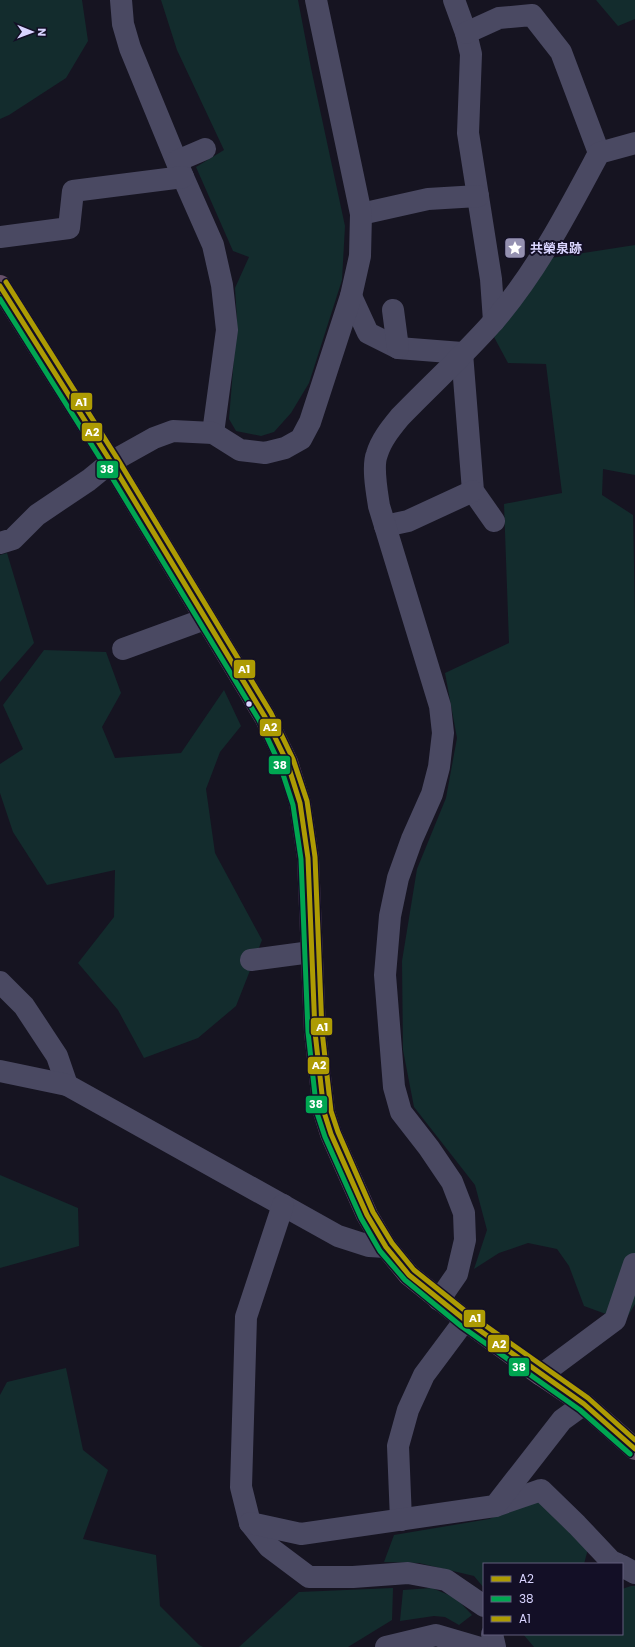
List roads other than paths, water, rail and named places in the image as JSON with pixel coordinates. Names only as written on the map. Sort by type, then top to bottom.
[{"type":"highway","points":[[0,286],[111,462],[265,717],[287,762],[300,803],[308,858],[315,1032],[324,1112],[331,1134],[367,1215],[386,1247],[409,1275],[465,1320],[541,1376],[584,1404],[635,1449]]},
{"type":"street","points":[[122,0],[123,24],[130,48],[213,245],[222,285],[227,330],[213,433]]},
{"type":"street","points":[[0,543],[13,539],[37,516],[89,480],[111,462],[154,438],[173,431],[213,433],[240,450],[265,453],[285,448],[301,439],[310,422],[351,296],[360,256],[361,214],[316,0]]},
{"type":"street","points":[[454,0],[466,33],[471,54],[468,133],[491,279],[494,321]]},
{"type":"street","points":[[466,33],[499,18],[532,15],[561,52],[599,153]]},
{"type":"street","points":[[439,1300],[457,1274],[465,1240],[464,1213],[452,1182],[429,1148],[401,1112],[394,1087],[385,974],[390,916],[398,878],[412,839],[432,794],[439,767],[442,733],[440,706],[378,499],[376,455],[388,432],[400,417],[494,321],[532,270],[566,214],[599,153],[635,143]]},
{"type":"street","points":[[0,237],[69,228],[73,192],[180,169],[204,149]]},
{"type":"street","points":[[361,214],[428,199],[478,196]]},
{"type":"street","points":[[351,296],[368,333],[398,348],[462,353]]},
{"type":"street","points":[[393,310],[398,348]]},
{"type":"street","points":[[462,353],[473,491],[494,521]]},
{"type":"street","points":[[385,526],[408,521],[473,491]]},
{"type":"street","points":[[123,649],[205,619]]},
{"type":"street","points":[[252,960],[311,952]]},
{"type":"street","points":[[0,982],[24,1006],[57,1056],[67,1085]]},
{"type":"street","points":[[0,1071],[67,1085],[338,1236],[370,1246],[386,1247]]},
{"type":"street","points":[[283,1205],[246,1318],[241,1487],[250,1523],[269,1546],[309,1577],[353,1577],[408,1573],[446,1580],[483,1605]]},
{"type":"street","points":[[541,1376],[615,1320],[634,1264]]},
{"type":"street","points":[[401,1520],[398,1446],[408,1410],[424,1375],[465,1320]]},
{"type":"street","points":[[495,1506],[562,1420],[584,1404]]},
{"type":"street","points":[[250,1523],[301,1534],[495,1506],[541,1490],[611,1561],[616,1563]]},
{"type":"street","points":[[623,1567],[635,1573]]},
{"type":"street","points":[[386,1647],[436,1635],[477,1647]]},
{"type":"street","points":[[492,1635],[495,1647]]},
{"type":"place","name":"共榮泉跡","points":[[515,248]]}]
